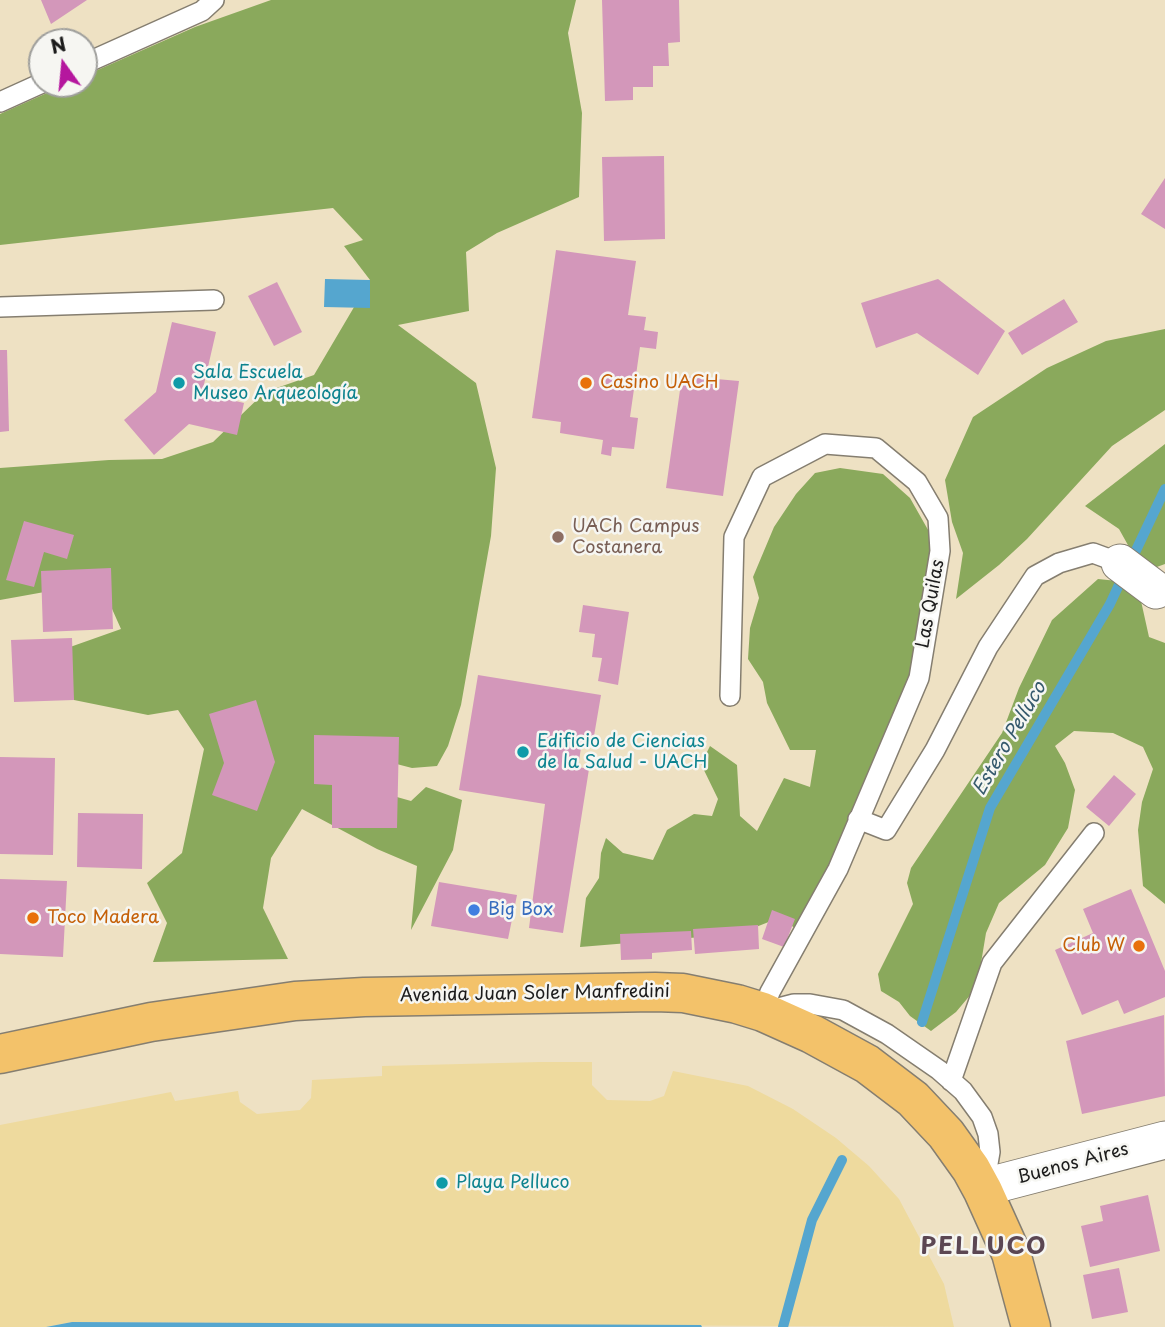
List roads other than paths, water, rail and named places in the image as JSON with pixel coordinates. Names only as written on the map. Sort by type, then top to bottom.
[{"type":"highway","name":"Avenida Juan Soler Manfredini","points":[[0,1054],[151,1022],[295,1001],[364,997],[655,992],[683,993],[715,999],[763,1012],[841,1048],[867,1064],[913,1100],[946,1134],[971,1169],[1011,1253],[1031,1327]]},
{"type":"street","name":"Buenos Aires","points":[[983,1191],[1000,1183],[1165,1140]]},
{"type":"lane","points":[[98,58],[202,11],[214,0]]},
{"type":"lane","points":[[0,102],[28,89]]},
{"type":"lane","points":[[0,307],[214,300]]},
{"type":"lane","name":"Las Quilas","points":[[730,696],[734,537],[762,477],[825,444],[876,448],[917,482],[938,518],[940,551],[919,678],[838,869],[770,992],[763,1012]]},
{"type":"lane","points":[[858,820],[886,830],[935,750],[988,647],[1035,576],[1059,564],[1093,553],[1140,578]]},
{"type":"lane","points":[[951,1081],[992,963],[1094,833]]},
{"type":"lane","points":[[763,1012],[810,1003],[844,1010],[887,1034],[939,1070],[974,1103],[988,1134],[990,1152],[983,1191]]},
{"type":"water","points":[[325,279],[370,280],[370,308],[324,307]]},
{"type":"water","points":[[72,1322],[701,1325],[702,1327],[46,1327]]},
{"type":"waterway","name":"Estero Pelluco","points":[[1131,561],[1165,489]]},
{"type":"waterway","name":"Estero Pelluco","points":[[922,1022],[990,808],[1110,604],[1124,574]]},
{"type":"waterway","name":"Estero Pelluco","points":[[783,1327],[812,1220],[842,1160]]},
{"type":"place","name":"Sala Escuela Museo Arqueología","points":[[179,383]]},
{"type":"place","name":"Casino UACH","points":[[586,383]]},
{"type":"place","name":"UACh Campus Costanera","points":[[558,537]]},
{"type":"place","name":"Edificio de Ciencias de la Salud - UACH","points":[[523,752]]},
{"type":"place","name":"Big Box","points":[[474,910]]},
{"type":"place","name":"Toco Madera","points":[[33,918]]},
{"type":"place","name":"Club W","points":[[1139,946]]},
{"type":"place","name":"Playa Pelluco","points":[[442,1183]]},
{"type":"district","name":"PELLUCO","points":[[984,1247]]}]
